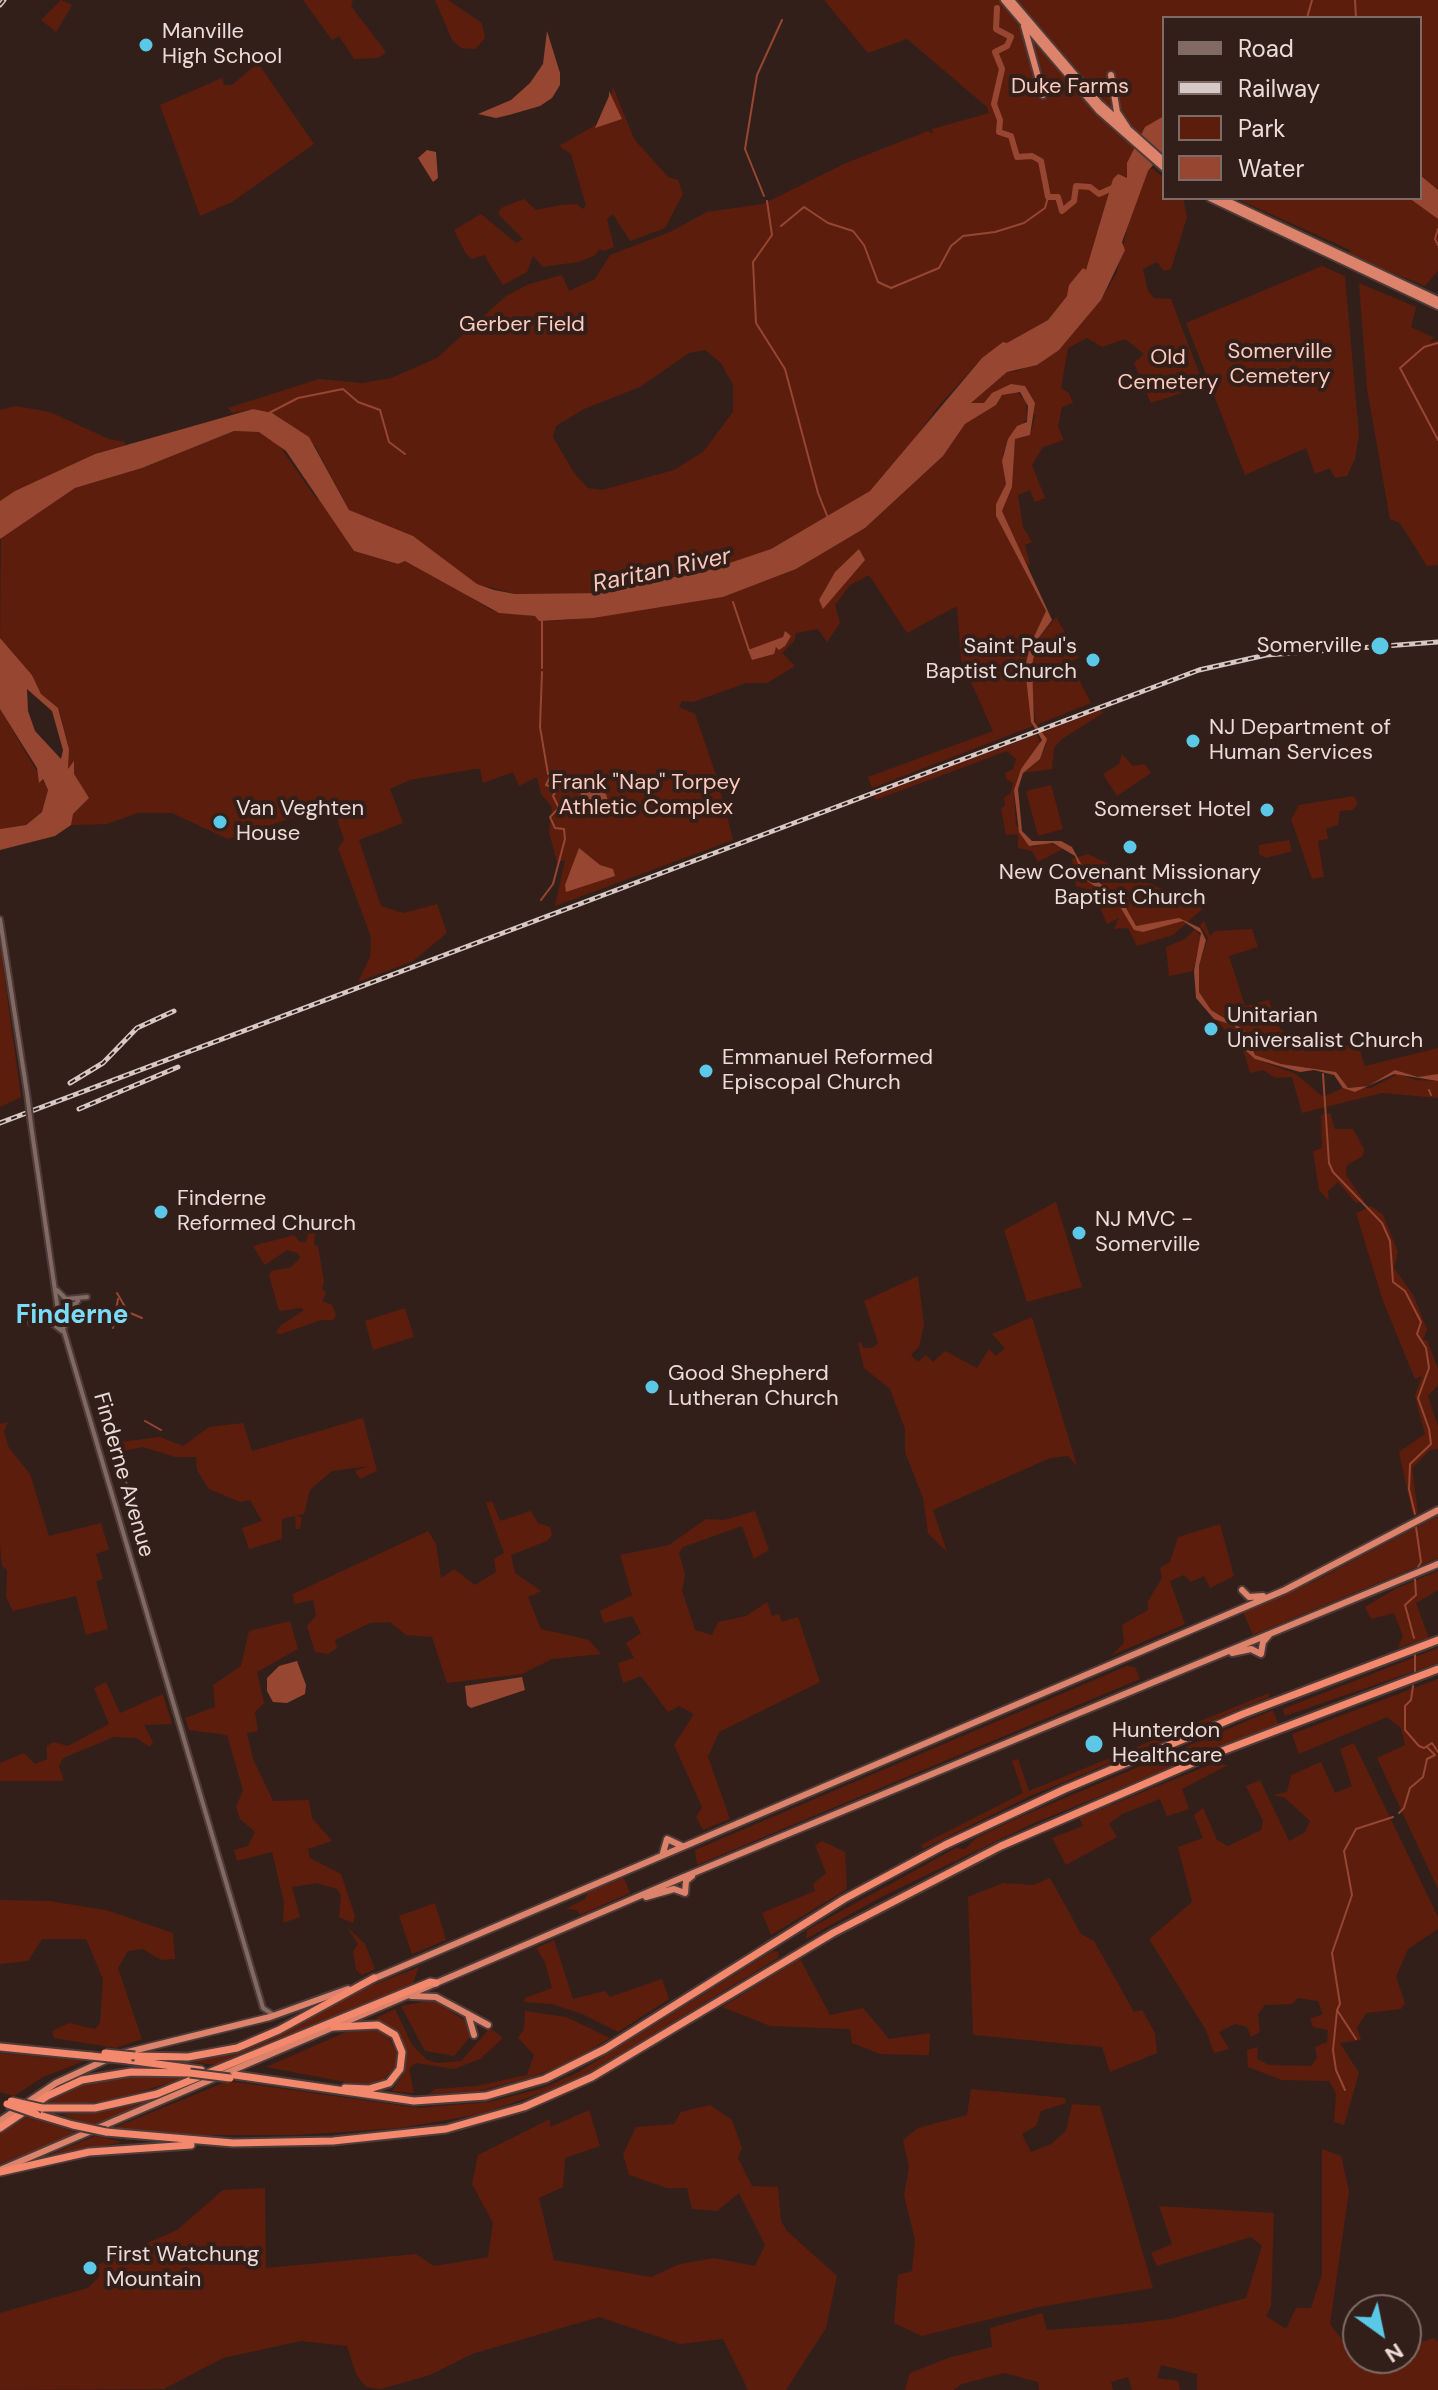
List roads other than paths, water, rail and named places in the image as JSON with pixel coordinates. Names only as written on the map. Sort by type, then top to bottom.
[{"type":"highway","points":[[1004,0],[1162,166]]},
{"type":"highway","points":[[1011,0],[1123,128],[1162,159]]},
{"type":"highway","points":[[1023,23],[1043,95]]},
{"type":"highway","points":[[1111,75],[1123,128]]},
{"type":"highway","points":[[1214,200],[1438,303]]},
{"type":"highway","points":[[1225,200],[1438,303]]},
{"type":"highway","points":[[0,2119],[56,2083],[112,2057],[154,2043],[281,2014],[374,1978],[1236,1611],[1438,1510]]},
{"type":"highway","points":[[0,2171],[709,1866],[1438,1564]]},
{"type":"highway","points":[[1236,1611],[1242,1590],[1251,1598],[1274,1594]]},
{"type":"highway","points":[[1209,1658],[1248,1649],[1261,1654],[1264,1641],[1276,1631]]},
{"type":"highway","points":[[0,2128],[47,2096],[82,2080],[131,2072],[256,2078],[386,2099],[445,2100],[500,2093],[553,2076],[596,2054],[844,1899],[988,1824],[1243,1714],[1438,1640]]},
{"type":"highway","points":[[0,2171],[107,2150],[403,2135],[481,2120],[536,2102],[611,2066],[886,1903],[1001,1846],[1209,1756],[1438,1669]]},
{"type":"highway","points":[[662,1855],[667,1839],[682,1846]]},
{"type":"highway","points":[[627,1901],[676,1889],[685,1893],[688,1879],[709,1866]]},
{"type":"highway","points":[[447,2002],[442,1989],[454,1976]]},
{"type":"highway","points":[[0,2047],[131,2058],[188,2057],[237,2048],[279,2030],[374,1978]]},
{"type":"highway","points":[[39,2111],[95,2108],[157,2094],[430,1982],[436,1983]]},
{"type":"highway","points":[[408,1996],[429,1995],[488,2025]]},
{"type":"highway","points":[[468,2014],[474,2035]]},
{"type":"highway","points":[[331,2090],[382,2087],[395,2078],[402,2059],[397,2039],[382,2026],[365,2023],[334,2027]]},
{"type":"highway","points":[[69,2054],[77,2051],[101,2053],[233,2076]]},
{"type":"highway","points":[[4,2102],[39,2111],[73,2125],[106,2132],[233,2143]]},
{"type":"main road","name":"Finderne Avenue","points":[[0,919],[58,1311],[263,2008]]},
{"type":"main road","points":[[55,1288],[66,1299],[87,1297],[58,1311]]},
{"type":"main road","points":[[66,1337],[67,1314],[78,1301]]},
{"type":"main road","points":[[31,1323],[52,1323],[66,1337]]},
{"type":"main road","points":[[255,2021],[263,2008],[270,2014],[281,2014]]},
{"type":"water","points":[[547,31],[560,73],[560,85],[552,98],[540,106],[496,118],[478,114],[511,100],[530,83],[543,64]]},
{"type":"water","points":[[609,91],[622,119],[595,128],[609,96]]},
{"type":"water","points":[[1162,117],[1162,154],[1148,171],[1122,242],[1125,250],[1101,300],[1059,350],[1037,365],[1007,372],[971,403],[984,403],[992,393],[1011,384],[1025,386],[1035,403],[1030,435],[1015,439],[1012,487],[1002,511],[1052,620],[1037,640],[1032,665],[1034,722],[1047,739],[1040,759],[1023,773],[1018,789],[1022,831],[1032,841],[1061,841],[1072,847],[1086,873],[1121,899],[1136,926],[1179,918],[1200,928],[1206,940],[1199,966],[1199,992],[1211,1010],[1244,1030],[1255,1055],[1281,1064],[1336,1072],[1348,1088],[1368,1086],[1355,1092],[1343,1088],[1334,1075],[1314,1070],[1300,1072],[1255,1059],[1245,1050],[1235,1026],[1214,1019],[1196,998],[1194,971],[1201,933],[1183,921],[1143,932],[1134,930],[1116,900],[1084,879],[1075,856],[1053,843],[1029,846],[1019,832],[1014,790],[1021,769],[1042,740],[1031,722],[1025,668],[1030,645],[1046,611],[996,516],[996,504],[1006,484],[1002,461],[1008,439],[1017,426],[1027,422],[1028,406],[1020,392],[1002,395],[996,405],[965,424],[943,456],[865,528],[796,569],[723,597],[593,618],[539,621],[535,616],[499,613],[405,561],[398,564],[354,551],[286,451],[259,432],[234,431],[142,468],[75,488],[0,539],[0,501],[15,491],[95,454],[253,409],[272,413],[309,437],[349,510],[413,536],[477,584],[494,590],[515,594],[603,593],[619,586],[700,573],[771,549],[870,491],[982,358],[1003,342],[1007,343],[1048,320],[1067,296],[1069,285],[1083,268],[1086,270],[1113,179],[1118,174],[1127,178],[1127,163],[1145,127]]},
{"type":"water","points":[[427,150],[436,152],[438,178],[433,182],[418,158]]},
{"type":"water","points":[[1422,177],[1438,190],[1438,219],[1412,200],[1422,200]]},
{"type":"water","points":[[859,549],[865,560],[823,609],[819,600],[835,572]]},
{"type":"water","points":[[785,631],[791,636],[785,646],[779,650],[776,647],[774,654],[752,660],[748,650],[783,637]]},
{"type":"water","points":[[0,638],[32,675],[41,694],[58,708],[69,749],[68,769],[74,761],[74,774],[89,798],[73,814],[71,825],[55,836],[0,850],[0,829],[26,825],[42,812],[48,790],[43,779],[39,783],[37,768],[0,709]],"holes":[[[27,689],[52,711],[63,750],[61,759],[35,731],[28,711]]]},
{"type":"water","points":[[580,785],[606,794],[608,801],[582,809]]},
{"type":"water","points":[[579,848],[600,865],[613,869],[615,876],[566,892],[565,885]]},
{"type":"water","points":[[1395,1070],[1418,1077],[1438,1074],[1438,1081],[1394,1074],[1368,1086]]},
{"type":"water","points":[[297,1661],[306,1685],[305,1694],[287,1703],[273,1702],[267,1691],[267,1678],[279,1666]]},
{"type":"water","points":[[522,1677],[525,1690],[471,1708],[467,1705],[465,1686]]},
{"type":"waterway","points":[[1308,16],[1312,0]]},
{"type":"waterway","points":[[1355,0],[1356,16]]},
{"type":"waterway","points":[[997,8],[996,29],[1011,37],[1007,46],[995,52],[1002,69],[994,104],[1000,120],[999,132],[1011,136],[1017,157],[1032,156],[1041,161],[1048,197],[1058,197],[1062,211],[1074,201],[1076,186],[1090,187],[1099,194],[1117,186]]},
{"type":"waterway","points":[[764,196],[745,149],[757,75],[782,20]]},
{"type":"waterway","points":[[781,226],[804,207],[828,223],[853,231],[864,245],[878,282],[891,288],[939,268],[951,246],[963,236],[995,232],[1024,223],[1045,208],[1048,197]]},
{"type":"waterway","points":[[767,201],[772,235],[753,262],[756,323],[785,369],[818,493],[828,518]]},
{"type":"waterway","points":[[1438,229],[1435,239],[1438,245]]},
{"type":"waterway","points":[[1438,343],[1424,347],[1400,368],[1438,440]]},
{"type":"waterway","points":[[269,413],[298,398],[343,389],[358,402],[380,410],[389,442],[405,454]]},
{"type":"waterway","points":[[733,602],[749,650]]},
{"type":"waterway","points":[[542,619],[542,668]]},
{"type":"waterway","points":[[542,672],[540,727],[548,774]]},
{"type":"waterway","points":[[541,900],[553,884],[565,839],[564,829],[555,828],[550,817],[559,808],[553,796],[557,789],[546,785],[550,777]]},
{"type":"waterway","points":[[1323,1074],[1329,1163],[1333,1172],[1382,1223],[1390,1241],[1393,1282],[1405,1291],[1421,1322],[1417,1334],[1426,1348],[1429,1368],[1418,1398],[1431,1444],[1410,1464],[1409,1489],[1415,1514]]},
{"type":"waterway","points":[[1429,1090],[1431,1095]]},
{"type":"waterway","points":[[117,1293],[128,1312],[142,1318]]},
{"type":"waterway","points":[[113,1328],[118,1299]]},
{"type":"waterway","points":[[145,1421],[161,1430]]},
{"type":"waterway","points":[[115,1463],[130,1489]]},
{"type":"waterway","points":[[1416,1527],[1421,1562],[1418,1567]]},
{"type":"waterway","points":[[1414,1638],[1405,1605],[1416,1595],[1415,1579]]},
{"type":"waterway","points":[[1415,1655],[1415,1673]]},
{"type":"waterway","points":[[1413,1686],[1411,1700],[1405,1706],[1405,1730],[1419,1746],[1424,1748],[1432,1743],[1438,1752]]},
{"type":"waterway","points":[[1399,1813],[1404,1808],[1410,1788],[1423,1777],[1427,1759],[1435,1755],[1427,1747]]},
{"type":"waterway","points":[[1356,2039],[1337,2010],[1340,2004],[1332,1953],[1352,1895],[1344,1851],[1356,1829],[1393,1817]]},
{"type":"waterway","points":[[1337,2011],[1333,2050],[1336,2070],[1345,2090]]},
{"type":"railway","points":[[0,5],[4,0]]},
{"type":"railway","points":[[0,1123],[1199,670],[1266,655],[1438,642]]},
{"type":"railway","points":[[70,1083],[103,1063],[137,1028],[174,1011]]},
{"type":"railway","points":[[79,1109],[178,1067]]},
{"type":"place","name":"Manville High School","points":[[146,45]]},
{"type":"place","name":"Somerville","points":[[1380,646]]},
{"type":"place","name":"Saint Paul's Baptist Church","points":[[1093,660]]},
{"type":"place","name":"NJ Department of Human Services","points":[[1193,741]]},
{"type":"place","name":"Somerset Hotel","points":[[1267,810]]},
{"type":"place","name":"Van Veghten House","points":[[220,822]]},
{"type":"place","name":"New Covenant Missionary Baptist Church","points":[[1130,847]]},
{"type":"place","name":"Unitarian Universalist Church","points":[[1211,1029]]},
{"type":"place","name":"Emmanuel Reformed Episcopal Church","points":[[706,1071]]},
{"type":"place","name":"Finderne Reformed Church","points":[[161,1212]]},
{"type":"place","name":"NJ MVC - Somerville","points":[[1079,1233]]},
{"type":"place","name":"Good Shepherd Lutheran Church","points":[[652,1387]]},
{"type":"place","name":"Hunterdon Healthcare","points":[[1094,1744]]},
{"type":"place","name":"First Watchung Mountain","points":[[90,2268]]},
{"type":"district","name":"Finderne","points":[[72,1316]]},
{"type":"park label","name":"Duke Farms","points":[[1070,87]]},
{"type":"park label","name":"Gerber Field","points":[[522,325]]},
{"type":"park label","name":"Somerville Cemetery","points":[[1280,364]]},
{"type":"park label","name":"Old Cemetery","points":[[1168,370]]},
{"type":"park label","name":"Frank \"Nap\" Torpey Athletic Complex","points":[[646,796]]},
{"type":"water label","name":"Raritan River","points":[[662,571]]}]
